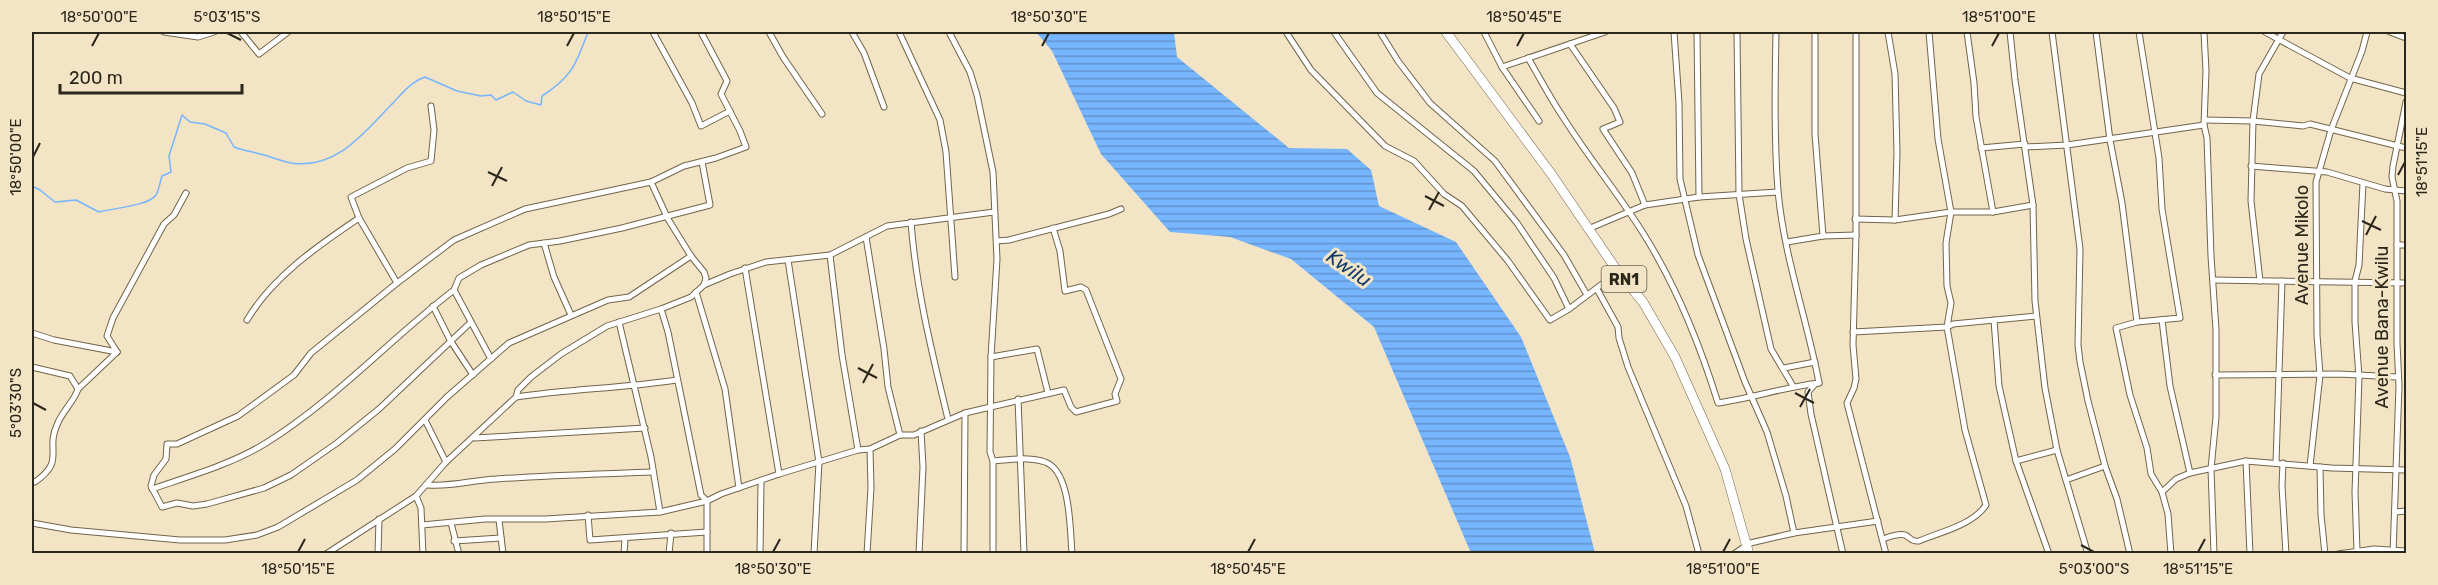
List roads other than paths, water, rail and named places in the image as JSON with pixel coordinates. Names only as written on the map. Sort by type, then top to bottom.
[{"type":"highway","name":"RN1","points":[[1446,32],[1552,175],[1618,272],[1643,302],[1675,357],[1725,469],[1747,548]]},
{"type":"street","points":[[164,32],[198,37],[214,32]]},
{"type":"street","points":[[241,32],[260,54],[288,32]]},
{"type":"street","points":[[653,32],[692,103],[701,126],[730,111]]},
{"type":"street","points":[[470,323],[379,409],[337,443],[291,475],[264,488],[207,504],[193,506],[177,503],[162,507],[152,489],[154,475],[166,459],[167,444],[177,444],[238,416],[294,375],[311,353],[453,240],[525,209],[651,182],[684,166],[746,147],[721,94],[727,81],[701,32]]},
{"type":"street","points":[[769,32],[783,57],[822,114]]},
{"type":"street","points":[[852,32],[864,53],[884,107]]},
{"type":"street","points":[[899,32],[940,120],[946,152],[955,277]]},
{"type":"street","points":[[949,32],[970,72],[993,172],[997,241],[991,357],[990,452],[993,461],[993,554]]},
{"type":"street","points":[[1286,32],[1311,70],[1385,146],[1414,161],[1444,194],[1462,206],[1508,261],[1550,320],[1569,309],[1618,272]]},
{"type":"street","points":[[1334,32],[1377,93],[1474,171],[1517,223],[1554,278],[1569,309]]},
{"type":"street","points":[[1380,32],[1398,62],[1430,102],[1495,161],[1564,255],[1587,295]]},
{"type":"street","points":[[1484,32],[1502,67],[1539,121]]},
{"type":"street","points":[[1502,67],[1605,32]]},
{"type":"street","points":[[1674,32],[1679,103],[1680,179],[1685,200],[1707,286],[1751,398],[1767,432],[1786,496],[1794,533]]},
{"type":"street","points":[[1696,32],[1699,197]]},
{"type":"street","points":[[1737,32],[1739,194],[1750,259],[1771,349],[1793,386]]},
{"type":"street","points":[[1776,32],[1778,192],[1796,288],[1819,383]]},
{"type":"street","points":[[1815,32],[1815,134],[1823,236]]},
{"type":"street","points":[[1856,32],[1854,332],[1856,379],[1847,403],[1886,554]]},
{"type":"street","points":[[1888,32],[1895,74],[1897,191],[1895,220]]},
{"type":"street","points":[[1883,539],[1898,535],[1919,541],[1965,522],[1979,514],[1986,505],[1965,430],[1947,327],[1951,303],[1947,286],[1946,243],[1951,212],[1938,139],[1929,32]]},
{"type":"street","points":[[1967,32],[1976,117],[1993,212]]},
{"type":"street","points":[[2010,32],[2014,80],[2033,205],[2036,316],[2044,388],[2057,450],[2088,554]]},
{"type":"street","points":[[2052,32],[2080,249],[2078,345],[2088,401],[2105,466],[2120,507],[2130,554]]},
{"type":"street","points":[[2096,32],[2110,140],[2122,203],[2137,322]]},
{"type":"street","points":[[2139,32],[2159,158],[2162,209],[2180,318],[2137,322],[2116,328],[2130,395],[2147,448],[2151,474],[2162,492],[2168,513],[2171,554]]},
{"type":"street","points":[[2204,32],[2206,71],[2204,123],[2208,149],[2216,330],[2216,417],[2211,469],[2214,554]]},
{"type":"street","points":[[2265,32],[2350,78],[2406,93]]},
{"type":"street","points":[[2260,281],[2251,201],[2253,121],[2259,74],[2283,32]]},
{"type":"street","name":"Avenue Mikolo","points":[[2310,466],[2320,375],[2314,198],[2318,172],[2331,130],[2362,51],[2367,32]]},
{"type":"street","points":[[2390,32],[2406,38]]},
{"type":"street","points":[[1570,44],[1614,108],[1620,122],[1604,129],[1632,173],[1645,205]]},
{"type":"street","points":[[1528,58],[1563,117],[1615,189],[1628,213],[1643,233],[1677,295],[1709,374],[1718,403],[1751,398],[1793,386],[1819,383]]},
{"type":"street","name":"Avenue Bana-Kwilu","points":[[2393,552],[2399,386],[2397,377],[2396,190],[2392,177],[2406,102]]},
{"type":"street","points":[[397,283],[360,218],[351,197],[407,168],[431,161],[434,130],[431,106]]},
{"type":"street","points":[[1982,148],[2067,145],[2155,133],[2204,123],[2253,121],[2303,126],[2310,124],[2406,148]]},
{"type":"street","points":[[152,489],[212,468],[265,444],[335,393],[454,290],[459,278],[481,265],[529,245],[622,228],[710,205],[702,162]]},
{"type":"street","points":[[2251,166],[2285,167],[2334,174],[2363,183],[2406,191]]},
{"type":"street","points":[[651,182],[691,256],[704,272],[706,278],[704,285]]},
{"type":"street","points":[[2357,551],[2355,468],[2359,376],[2355,282],[2359,265],[2363,183]]},
{"type":"street","points":[[1588,229],[1645,205],[1699,197],[1778,192]]},
{"type":"street","points":[[117,352],[107,336],[113,318],[164,224],[174,215],[186,193]]},
{"type":"street","points":[[1856,219],[1895,220],[1951,212],[1993,212],[2033,205]]},
{"type":"street","points":[[997,241],[1009,240],[1121,209]]},
{"type":"street","points":[[326,554],[416,496],[446,462],[475,438],[516,397],[518,390],[531,377],[561,354],[607,326],[662,309],[691,297],[704,285],[745,268],[766,262],[830,255],[887,226],[994,212]]},
{"type":"street","points":[[247,320],[256,304],[282,276],[318,246],[360,218]]},
{"type":"street","points":[[911,222],[915,268],[922,309],[948,419]]},
{"type":"street","points":[[422,525],[485,519],[660,512],[707,501],[779,474],[870,448],[900,435],[908,436],[948,419],[991,405],[1064,390],[1071,407],[1079,413],[1110,401],[1117,401],[1115,394],[1121,379],[1086,290],[1081,287],[1065,291],[1060,251],[1053,228]]},
{"type":"street","points":[[1787,242],[1823,236],[1856,235]]},
{"type":"street","points":[[866,237],[888,387],[900,435]]},
{"type":"street","points":[[544,243],[554,277],[571,315]]},
{"type":"street","points":[[2397,245],[2406,245]]},
{"type":"street","points":[[830,255],[842,355],[858,450]]},
{"type":"street","points":[[32,523],[70,530],[180,540],[225,540],[257,535],[288,521],[357,480],[395,449],[508,343],[608,300],[629,297],[691,256]]},
{"type":"street","points":[[788,260],[819,462],[814,554]]},
{"type":"street","points":[[745,268],[779,474]]},
{"type":"street","points":[[2213,280],[2406,283]]},
{"type":"street","points":[[2276,463],[2282,281]]},
{"type":"street","points":[[1597,289],[1618,327],[1628,367],[1686,506],[1699,554]]},
{"type":"street","points":[[454,290],[490,359]]},
{"type":"street","points":[[696,292],[725,390],[739,488]]},
{"type":"street","points":[[433,306],[450,340],[473,375]]},
{"type":"street","points":[[662,309],[701,495],[707,501],[707,554]]},
{"type":"street","points":[[1854,332],[1947,327],[1953,324],[2036,316]]},
{"type":"street","points":[[1994,320],[1999,386],[2016,462],[2049,554]]},
{"type":"street","points":[[2163,320],[2170,386],[2190,473]]},
{"type":"street","points":[[620,322],[645,428],[660,512]]},
{"type":"street","points":[[32,333],[65,343],[117,352]]},
{"type":"street","points":[[991,357],[1037,349],[1048,393]]},
{"type":"street","points":[[32,481],[35,482],[44,476],[54,461],[53,437],[56,425],[76,396],[78,389],[117,352]]},
{"type":"street","points":[[1784,368],[1815,362]]},
{"type":"street","points":[[32,367],[70,376],[78,389]]},
{"type":"street","points":[[2215,375],[2397,377]]},
{"type":"street","points":[[516,397],[634,387],[678,380]]},
{"type":"street","points":[[2399,386],[2406,381]]},
{"type":"street","points":[[1819,383],[1813,385],[1808,392],[1811,414],[1844,554]]},
{"type":"street","points":[[1018,399],[1024,554]]},
{"type":"street","points":[[964,554],[965,413]]},
{"type":"street","points":[[425,420],[446,462]]},
{"type":"street","points":[[475,438],[645,428]]},
{"type":"street","points":[[919,554],[923,467],[921,431]]},
{"type":"street","points":[[867,554],[871,488],[870,448]]},
{"type":"street","points":[[2016,462],[2057,450]]},
{"type":"street","points":[[993,461],[1020,459],[1044,462],[1059,472],[1066,492],[1072,554]]},
{"type":"street","points":[[2162,492],[2176,479],[2190,473],[2246,461],[2320,467],[2406,470]]},
{"type":"street","points":[[2246,461],[2250,554]]},
{"type":"street","points":[[2283,463],[2286,554]]},
{"type":"street","points":[[2066,480],[2105,466]]},
{"type":"street","points":[[2320,467],[2325,554]]},
{"type":"street","points":[[428,485],[441,486],[472,480],[653,472]]},
{"type":"street","points":[[760,554],[761,482]]},
{"type":"street","points":[[416,496],[422,525],[423,554]]},
{"type":"street","points":[[2395,512],[2406,512]]},
{"type":"street","points":[[588,515],[590,540],[707,532]]},
{"type":"street","points":[[378,554],[379,519]]},
{"type":"street","points":[[499,520],[503,554]]},
{"type":"street","points":[[1734,554],[1794,533],[1878,521]]},
{"type":"street","points":[[451,523],[459,554]]},
{"type":"street","points":[[669,554],[671,533]]},
{"type":"street","points":[[454,541],[501,538]]},
{"type":"street","points":[[624,554],[625,538]]},
{"type":"street","points":[[338,545],[338,554]]},
{"type":"street","points":[[2338,554],[2357,551],[2406,551]]},
{"type":"water","name":"Kwilu","points":[[1036,32],[1174,32],[1177,57],[1289,148],[1347,149],[1371,170],[1379,206],[1456,242],[1521,337],[1570,457],[1595,553],[1471,553],[1374,327],[1291,259],[1230,237],[1170,232],[1101,154],[1052,51]]},
{"type":"waterway","points":[[32,186],[55,202],[76,200],[99,212],[146,202],[156,195],[162,176],[171,172],[169,156],[182,115],[190,122],[205,124],[226,133],[234,147],[291,163],[307,164],[321,161],[347,148],[406,89],[425,77],[457,91],[481,96],[491,95],[496,100],[513,92],[526,101],[541,105],[542,96],[567,76],[572,69],[588,32]]}]
